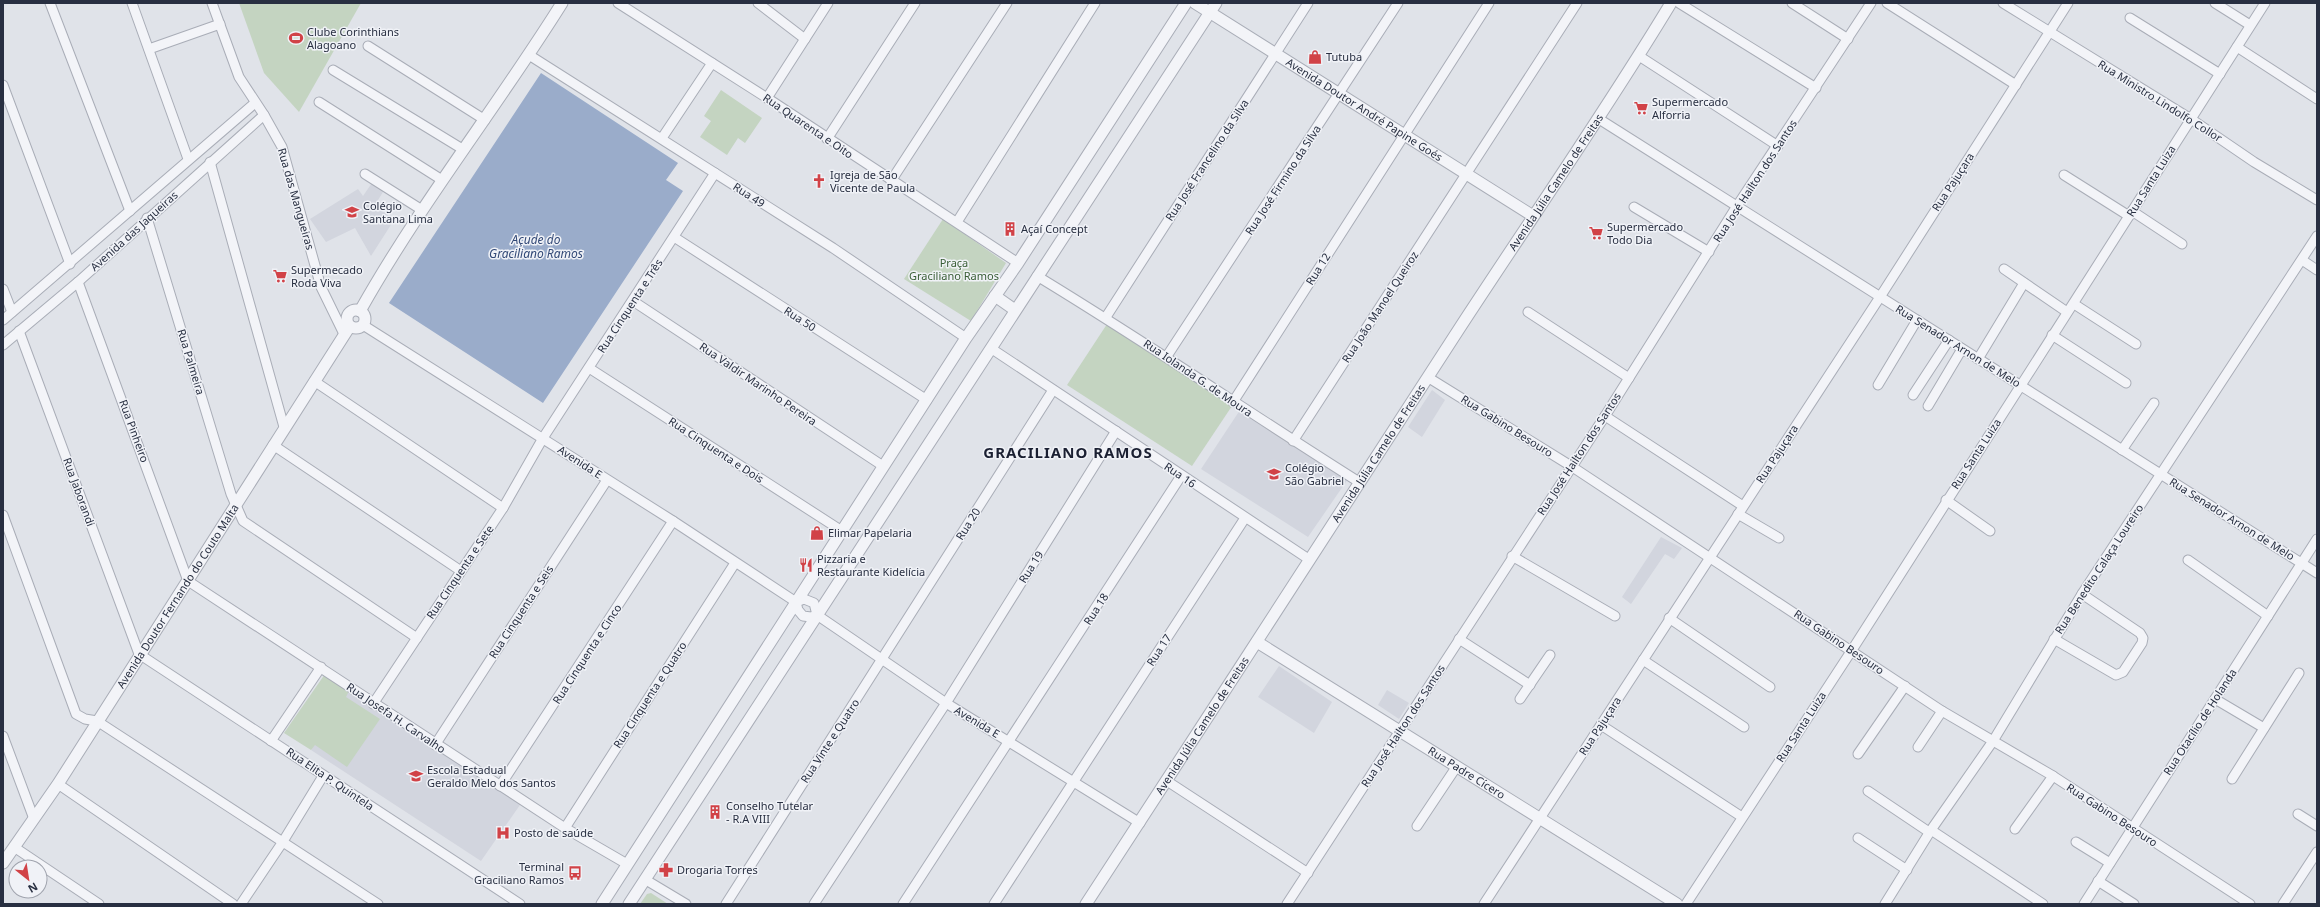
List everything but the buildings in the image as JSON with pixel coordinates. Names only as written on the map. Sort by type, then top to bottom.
[{"type":"street","points":[[50,3],[130,211]]},
{"type":"street","points":[[132,3],[150,49],[188,159]]},
{"type":"street","name":"Rua das Mangueiras","points":[[212,3],[239,77],[264,115],[282,147],[321,287],[347,330]]},
{"type":"street","name":"Avenida Doutor Fernando do Couto Malta","points":[[3,864],[58,784],[139,654],[236,506],[284,426],[347,330],[347,316],[354,310],[360,311],[422,210],[530,55],[562,3]]},
{"type":"street","name":"Rua Quarenta e Oito","points":[[618,3],[767,98],[827,139],[1018,263]]},
{"type":"street","points":[[758,3],[805,39]]},
{"type":"street","points":[[767,98],[828,3]]},
{"type":"street","points":[[827,139],[915,3]]},
{"type":"street","points":[[891,181],[1007,3]]},
{"type":"street","points":[[957,222],[1095,3]]},
{"type":"street","points":[[602,904],[883,466],[966,338],[1018,263],[1186,3]]},
{"type":"street","name":"Avenida Doutor André Papine Goés","points":[[1195,3],[1213,8],[1275,55],[1533,216]]},
{"type":"street","name":"Rua José Francelino da Silva","points":[[1106,317],[1308,3]]},
{"type":"street","name":"Rua José Firmino da Silva","points":[[1167,356],[1398,3]]},
{"type":"street","name":"Rua 12","points":[[1233,402],[1489,3]]},
{"type":"street","name":"Rua João Manoel Queiroz","points":[[1293,441],[1577,3]]},
{"type":"street","name":"Avenida Júlia Camelo de Freitas","points":[[1087,903],[1359,482],[1429,378],[1533,216],[1640,56],[1671,3]]},
{"type":"street","points":[[1679,3],[1816,88]]},
{"type":"street","points":[[1792,3],[1848,39]]},
{"type":"street","name":"Rua José Hailton dos Santos","points":[[1288,902],[1401,730],[1512,556],[1605,416],[1737,206],[1871,3]]},
{"type":"street","points":[[1887,3],[2016,85]]},
{"type":"street","name":"Rua Ministro Lindolfo Collor","points":[[2003,3],[2049,33],[2191,119],[2254,162],[2317,200]]},
{"type":"street","name":"Rua Pajuçara","points":[[1484,904],[1540,820],[1669,618],[1880,297],[2068,3]]},
{"type":"street","points":[[2215,3],[2250,25]]},
{"type":"street","name":"Rua Santa Luiza","points":[[1686,904],[1852,650],[1946,500],[2067,312],[2074,304],[2265,3]]},
{"type":"street","points":[[629,904],[1213,8]]},
{"type":"street","points":[[2130,18],[2220,74]]},
{"type":"street","points":[[150,49],[220,24]]},
{"type":"street","points":[[368,46],[485,120]]},
{"type":"street","points":[[2237,47],[2317,99]]},
{"type":"street","name":"Rua 49","points":[[530,55],[716,173],[966,338]]},
{"type":"street","points":[[1640,56],[1778,146]]},
{"type":"street","points":[[662,138],[712,63]]},
{"type":"street","points":[[333,70],[464,150]]},
{"type":"street","points":[[3,85],[70,264]]},
{"type":"street","points":[[319,102],[442,180]]},
{"type":"street","name":"Avenida das Jaqueiras","points":[[3,320],[70,264],[188,159],[255,103]]},
{"type":"street","name":"Avenida das Jaqueiras","points":[[3,345],[78,282],[147,218],[264,115]]},
{"type":"street","name":"Rua Senador Arnon de Melo","points":[[1598,119],[2317,573]]},
{"type":"street","points":[[210,162],[284,426]]},
{"type":"street","name":"Rua Cinquenta e Três","points":[[543,438],[716,173]]},
{"type":"street","points":[[365,174],[422,210]]},
{"type":"street","points":[[2064,175],[2182,244]]},
{"type":"street","points":[[1634,207],[1709,252]]},
{"type":"street","name":"Rua Palmeira","points":[[147,218],[236,506],[243,521],[416,638]]},
{"type":"street","name":"Rua Benedito Calaça Loureiro","points":[[1885,904],[1930,831],[1993,741],[2082,594],[2317,236]]},
{"type":"street","name":"Rua 50","points":[[674,237],[927,400]]},
{"type":"street","points":[[2302,260],[2317,270]]},
{"type":"street","points":[[2004,269],[2067,312]]},
{"type":"street","name":"Rua Iolanda G. de Moura","points":[[1037,276],[1106,317],[1167,356],[1233,402],[1359,482]]},
{"type":"street","name":"Rua Pinheiro","points":[[78,282],[188,581]]},
{"type":"street","points":[[1978,359],[2024,283]]},
{"type":"street","points":[[3,289],[12,312]]},
{"type":"street","points":[[995,296],[1015,310]]},
{"type":"street","name":"Rua Valdir Marinho Pereira","points":[[633,301],[883,466]]},
{"type":"street","points":[[2074,304],[2136,344]]},
{"type":"street","points":[[347,330],[359,328],[363,325],[364,314],[360,311]]},
{"type":"street","points":[[1528,312],[1629,378]]},
{"type":"street","points":[[1878,385],[1917,320]]},
{"type":"street","name":"Avenida E","points":[[363,325],[673,521],[796,602],[798,610],[803,616],[812,617],[817,615]]},
{"type":"street","name":"Rua Jaborandi","points":[[19,331],[139,654]]},
{"type":"street","points":[[2052,335],[2126,383]]},
{"type":"street","points":[[1913,396],[1949,340]]},
{"type":"street","name":"Rua 16","points":[[992,349],[1181,476],[1310,560]]},
{"type":"street","points":[[1928,406],[1962,349]]},
{"type":"street","name":"Rua Cinquenta e Dois","points":[[589,368],[842,532]]},
{"type":"street","name":"Rua Gabino Besouro","points":[[1429,378],[1571,466],[1709,558],[1852,650],[1942,711],[2052,776],[2250,904]]},
{"type":"street","points":[[314,380],[503,508]]},
{"type":"street","name":"Rua 20","points":[[883,659],[1053,390]]},
{"type":"street","points":[[2122,450],[2154,403]]},
{"type":"street","points":[[1605,416],[1779,538]]},
{"type":"street","name":"Rua 19","points":[[814,904],[946,703],[1116,431]]},
{"type":"street","name":"Rua Cinquenta e Sete","points":[[373,704],[503,508],[543,438]]},
{"type":"street","points":[[273,445],[461,572]]},
{"type":"street","name":"Rua 18","points":[[903,904],[1010,742],[1181,476]]},
{"type":"street","name":"Rua Cinquenta e Seis","points":[[436,744],[607,480]]},
{"type":"street","points":[[1946,500],[1990,531]]},
{"type":"street","points":[[3,515],[76,714],[85,719],[97,720],[282,844],[378,904]]},
{"type":"street","name":"Rua 17","points":[[994,904],[1245,518]]},
{"type":"street","name":"Rua Cinquenta e Cinco","points":[[500,786],[673,521]]},
{"type":"street","name":"Rua Otacílio de Holanda","points":[[2084,904],[2317,540]]},
{"type":"street","points":[[1512,556],[1615,616]]},
{"type":"street","points":[[2188,560],[2268,616]]},
{"type":"street","name":"Rua Cinquenta e Quatro","points":[[565,828],[735,563]]},
{"type":"street","name":"Rua Josefa H. Carvalho","points":[[188,581],[320,667],[373,704],[565,828],[627,864]]},
{"type":"street","points":[[2054,638],[2116,675],[2121,674],[2142,643],[2143,638],[2082,594]]},
{"type":"street","name":"Avenida E","points":[[796,602],[804,599],[814,603],[817,615],[946,703],[1073,783],[1140,823]]},
{"type":"street","points":[[1669,618],[1770,687]]},
{"type":"street","points":[[1459,639],[1530,685]]},
{"type":"street","name":"Rua Padre Cícero","points":[[1257,642],[1401,730],[1540,820],[1676,904]]},
{"type":"street","name":"Rua Elita P. Quintela","points":[[139,654],[520,904]]},
{"type":"street","points":[[1520,699],[1550,655]]},
{"type":"street","name":"Rua Vinte e Quatro","points":[[726,904],[883,659]]},
{"type":"street","points":[[1643,660],[1744,727]]},
{"type":"street","points":[[271,740],[320,667]]},
{"type":"street","points":[[2232,779],[2299,673]]},
{"type":"street","points":[[1858,754],[1905,686]]},
{"type":"street","points":[[2215,699],[2264,728]]},
{"type":"street","points":[[1918,747],[1942,711]]},
{"type":"street","points":[[1601,725],[1742,817]]},
{"type":"street","points":[[3,736],[34,819]]},
{"type":"street","points":[[1417,826],[1458,766]]},
{"type":"street","points":[[241,904],[282,844],[324,776]]},
{"type":"street","points":[[2015,829],[2052,776]]},
{"type":"street","points":[[1167,781],[1308,873]]},
{"type":"street","points":[[58,784],[233,904]]},
{"type":"street","points":[[1868,790],[2043,904]]},
{"type":"street","points":[[2298,814],[2317,826]]},
{"type":"street","points":[[1858,838],[1907,870]]},
{"type":"street","points":[[2076,842],[2110,863]]},
{"type":"street","points":[[14,847],[99,904]]},
{"type":"street","points":[[2283,904],[2317,852]]},
{"type":"street","points":[[646,880],[686,904]]},
{"type":"street","points":[[2098,881],[2134,904]]},
{"type":"street","points":[[1288,902],[1298,904]]},
{"type":"shaded area","name":"Colégio Santana Lima","points":[[374,180],[386,187],[375,205],[394,220],[371,256],[355,228],[326,242],[310,219],[358,189],[363,196]]},
{"type":"shaded area","points":[[1432,390],[1445,400],[1422,437],[1408,427]]},
{"type":"shaded area","name":"Colégio São Gabriel","points":[[1240,410],[1348,479],[1308,537],[1201,469]]},
{"type":"shaded area","points":[[1661,537],[1682,548],[1674,559],[1665,554],[1631,604],[1622,597]]},
{"type":"shaded area","points":[[1279,666],[1332,702],[1314,733],[1258,697]]},
{"type":"shaded area","name":"Escola Estadual Geraldo Melo dos Santos","points":[[350,689],[522,802],[481,861],[311,750]]},
{"type":"shaded area","points":[[1387,690],[1409,703],[1399,719],[1378,705]]},
{"type":"green space","name":"Clube Corinthians Alagoano","points":[[239,3],[361,3],[299,112],[264,73]]},
{"type":"green space","points":[[721,90],[762,118],[745,143],[738,138],[727,155],[700,137],[711,121],[704,116]]},
{"type":"green space","name":"Praça Graciliano Ramos","points":[[943,219],[1006,263],[971,321],[904,279]]},
{"type":"green space","points":[[1109,321],[1234,403],[1192,466],[1067,385]]},
{"type":"green space","points":[[325,674],[350,689],[346,697],[380,719],[347,767],[315,745],[311,750],[284,733]]},
{"type":"green space","points":[[651,893],[668,904],[640,904],[647,894]]},
{"type":"water","name":"Açude do Graciliano Ramos","points":[[541,73],[678,163],[666,180],[683,191],[543,403],[389,303]]},
{"type":"place","name":"Clube Corinthians Alagoano","points":[[296,38]]},
{"type":"place","name":"Tutuba","points":[[1315,57]]},
{"type":"place","name":"Supermercado Alforria","points":[[1641,108]]},
{"type":"place","name":"Igreja de São Vicente de Paula","points":[[819,181]]},
{"type":"place","name":"Colégio Santana Lima","points":[[352,212]]},
{"type":"place","name":"Açaí Concept","points":[[1010,229]]},
{"type":"place","name":"Supermercado Todo Dia","points":[[1596,233]]},
{"type":"place","name":"Supermecado Roda Viva","points":[[280,276]]},
{"type":"place","name":"Colégio São Gabriel","points":[[1274,474]]},
{"type":"place","name":"Elimar Papelaria","points":[[817,533]]},
{"type":"place","name":"Pizzaria e Restaurante Kidelícia","points":[[806,565]]},
{"type":"place","name":"Escola Estadual Geraldo Melo dos Santos","points":[[416,776]]},
{"type":"place","name":"Conselho Tutelar - R.A VIII","points":[[715,812]]},
{"type":"place","name":"Posto de saúde","points":[[503,833]]},
{"type":"place","name":"Drogaria Torres","points":[[666,870]]},
{"type":"place","name":"Terminal Graciliano Ramos","points":[[575,873]]},
{"type":"district","name":"GRACILIANO RAMOS","points":[[1068,453]]}]
